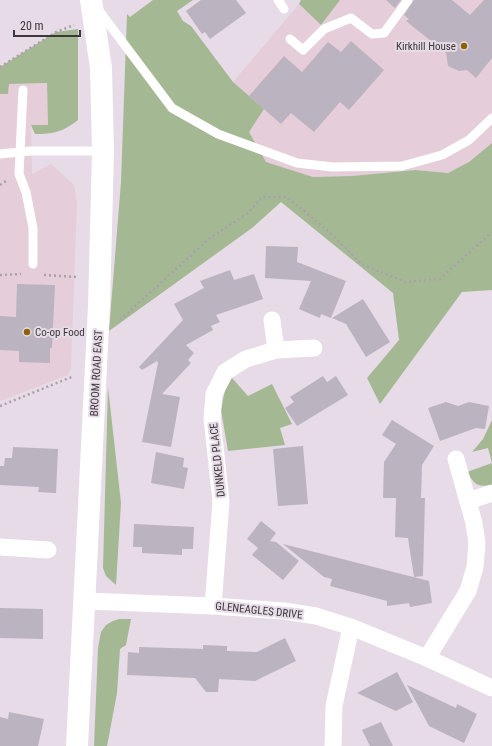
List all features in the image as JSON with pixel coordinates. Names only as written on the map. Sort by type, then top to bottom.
[{"type":"street","name":"BROOM ROAD EAST","points":[[78,746],[97,367],[103,151],[101,68],[92,6]]},
{"type":"street","points":[[272,320],[276,350]]},
{"type":"street","name":"DUNKELD PLACE","points":[[213,606],[221,502],[212,418],[214,394],[226,372],[246,359],[276,350],[314,348]]},
{"type":"street","points":[[428,658],[468,590],[475,567],[477,543],[474,523],[456,459]]},
{"type":"street","points":[[468,501],[492,493]]},
{"type":"street","points":[[0,547],[48,550]]},
{"type":"street","name":"GLENEAGLES DRIVE","points":[[85,601],[213,606],[284,611],[316,616],[351,627],[428,658],[492,688]]},
{"type":"street","points":[[333,746],[334,706],[351,627]]},
{"type":"lane","points":[[278,0],[284,8]]},
{"type":"lane","points":[[290,39],[303,50],[324,29],[351,18],[372,34],[384,33],[408,0]]},
{"type":"lane","points":[[92,6],[172,108],[218,134],[297,163],[333,167],[402,166],[442,155],[469,140],[492,118]]},
{"type":"lane","points":[[23,90],[19,174],[26,192],[33,228],[33,264]]},
{"type":"lane","points":[[0,154],[21,152],[103,151]]},
{"type":"path","points":[[0,67],[56,32],[92,6]]},
{"type":"path","points":[[98,341],[210,238],[249,212],[262,197],[287,197],[329,232],[363,265],[406,282],[440,278],[492,232]]},
{"type":"path","points":[[0,275],[22,274]]},
{"type":"path","points":[[41,275],[100,278]]},
{"type":"path","points":[[0,406],[97,367]]},
{"type":"shaded area","points":[[340,0],[492,0],[492,143],[469,162],[448,173],[415,170],[352,176],[313,177],[266,162],[249,132],[263,109],[233,82],[299,4],[321,25]]},
{"type":"shaded area","points":[[47,83],[48,125],[31,125],[32,174],[51,164],[74,185],[77,203],[71,367],[68,375],[0,401],[0,94],[8,94],[9,84]]},
{"type":"green space","points":[[153,0],[193,0],[177,11],[183,21],[191,26],[233,82],[264,109],[249,132],[266,162],[313,177],[352,176],[415,170],[448,173],[469,162],[492,143],[492,290],[462,292],[380,404],[367,378],[399,340],[393,293],[281,202],[252,228],[109,331],[121,182],[127,14],[130,17]]},
{"type":"green space","points":[[301,0],[340,0],[321,25],[299,4]]},
{"type":"green space","points":[[78,29],[78,120],[58,132],[35,134],[31,125],[48,125],[47,83],[9,84],[8,94],[0,94],[0,67],[56,32]]},
{"type":"green space","points":[[232,378],[248,396],[272,384],[292,424],[280,428],[285,445],[228,451],[221,410],[225,390]]},
{"type":"green space","points":[[108,387],[121,503],[116,585],[106,576],[103,568]]},
{"type":"green space","points":[[492,420],[492,463],[488,448],[472,452],[483,439]]},
{"type":"green space","points":[[492,463],[492,485],[483,486],[477,484],[472,480],[467,472]]},
{"type":"green space","points":[[119,619],[131,619],[126,645],[120,649],[117,693],[108,741],[107,746],[94,746],[98,648],[101,632],[106,625]]},
{"type":"building","points":[[201,0],[236,0],[246,13],[210,39],[205,32],[202,34],[186,11]]},
{"type":"building","points":[[386,0],[401,0],[395,8]]},
{"type":"building","name":"Kirkhill House","points":[[414,0],[452,0],[470,15],[484,0],[492,0],[492,58],[476,78],[467,70],[459,71],[448,66],[446,53],[406,21],[409,19],[404,15]]},
{"type":"building","points":[[351,41],[384,70],[349,110],[340,102],[314,132],[291,113],[281,124],[249,96],[284,56],[302,72],[328,42],[341,52]]},
{"type":"building","points":[[266,246],[298,247],[297,262],[346,281],[331,318],[321,314],[320,318],[299,309],[311,281],[265,278]]},
{"type":"building","points":[[230,270],[234,280],[254,274],[263,299],[216,315],[220,322],[211,326],[213,330],[186,345],[194,353],[188,360],[191,363],[162,394],[180,397],[171,447],[142,442],[158,363],[157,361],[142,370],[139,367],[183,320],[174,304],[204,288],[200,281]]},
{"type":"building","name":"Co-op Food","points":[[17,284],[55,285],[50,363],[19,362],[19,351],[0,350],[0,316],[16,317]]},
{"type":"building","points":[[363,299],[390,342],[366,357],[346,324],[332,318]]},
{"type":"building","points":[[323,376],[327,382],[336,376],[348,395],[297,426],[285,408],[294,402],[290,397]]},
{"type":"building","points":[[446,402],[458,406],[469,402],[489,406],[485,429],[476,428],[440,441],[428,408]]},
{"type":"building","points":[[392,420],[434,446],[422,465],[421,498],[425,498],[423,576],[414,577],[408,538],[395,537],[396,498],[383,498],[384,462],[396,444],[382,435]]},
{"type":"building","points":[[303,446],[308,504],[278,506],[273,449]]},
{"type":"building","points":[[13,447],[58,449],[56,493],[38,492],[39,487],[0,485],[0,466],[4,466],[5,458],[12,458]]},
{"type":"building","points":[[156,452],[184,458],[183,467],[188,468],[184,489],[151,483]]},
{"type":"building","points":[[261,521],[276,533],[270,541],[276,542],[299,561],[283,580],[252,555],[258,548],[247,539]]},
{"type":"building","points":[[134,524],[194,527],[193,549],[182,549],[182,555],[142,553],[142,547],[133,547]]},
{"type":"building","points":[[283,544],[429,581],[432,603],[410,607],[409,603],[387,606],[387,601],[330,586],[332,579],[324,577]]},
{"type":"building","points":[[0,608],[43,609],[43,639],[0,638]]},
{"type":"building","points":[[285,638],[296,661],[255,681],[219,679],[218,692],[206,692],[195,678],[127,675],[128,652],[139,653],[139,647],[203,649],[203,645],[227,646],[227,651],[257,652]]},
{"type":"building","points":[[397,672],[413,702],[396,711],[357,693]]},
{"type":"building","points":[[407,685],[456,708],[457,704],[477,714],[464,743],[429,726]]},
{"type":"building","points":[[9,712],[44,719],[38,746],[0,746],[0,717],[8,719]]},
{"type":"building","points":[[381,722],[393,746],[370,746],[362,730]]},
{"type":"place","name":"Kirkhill House","points":[[464,46]]},
{"type":"place","name":"Co-op Food","points":[[27,332]]}]
